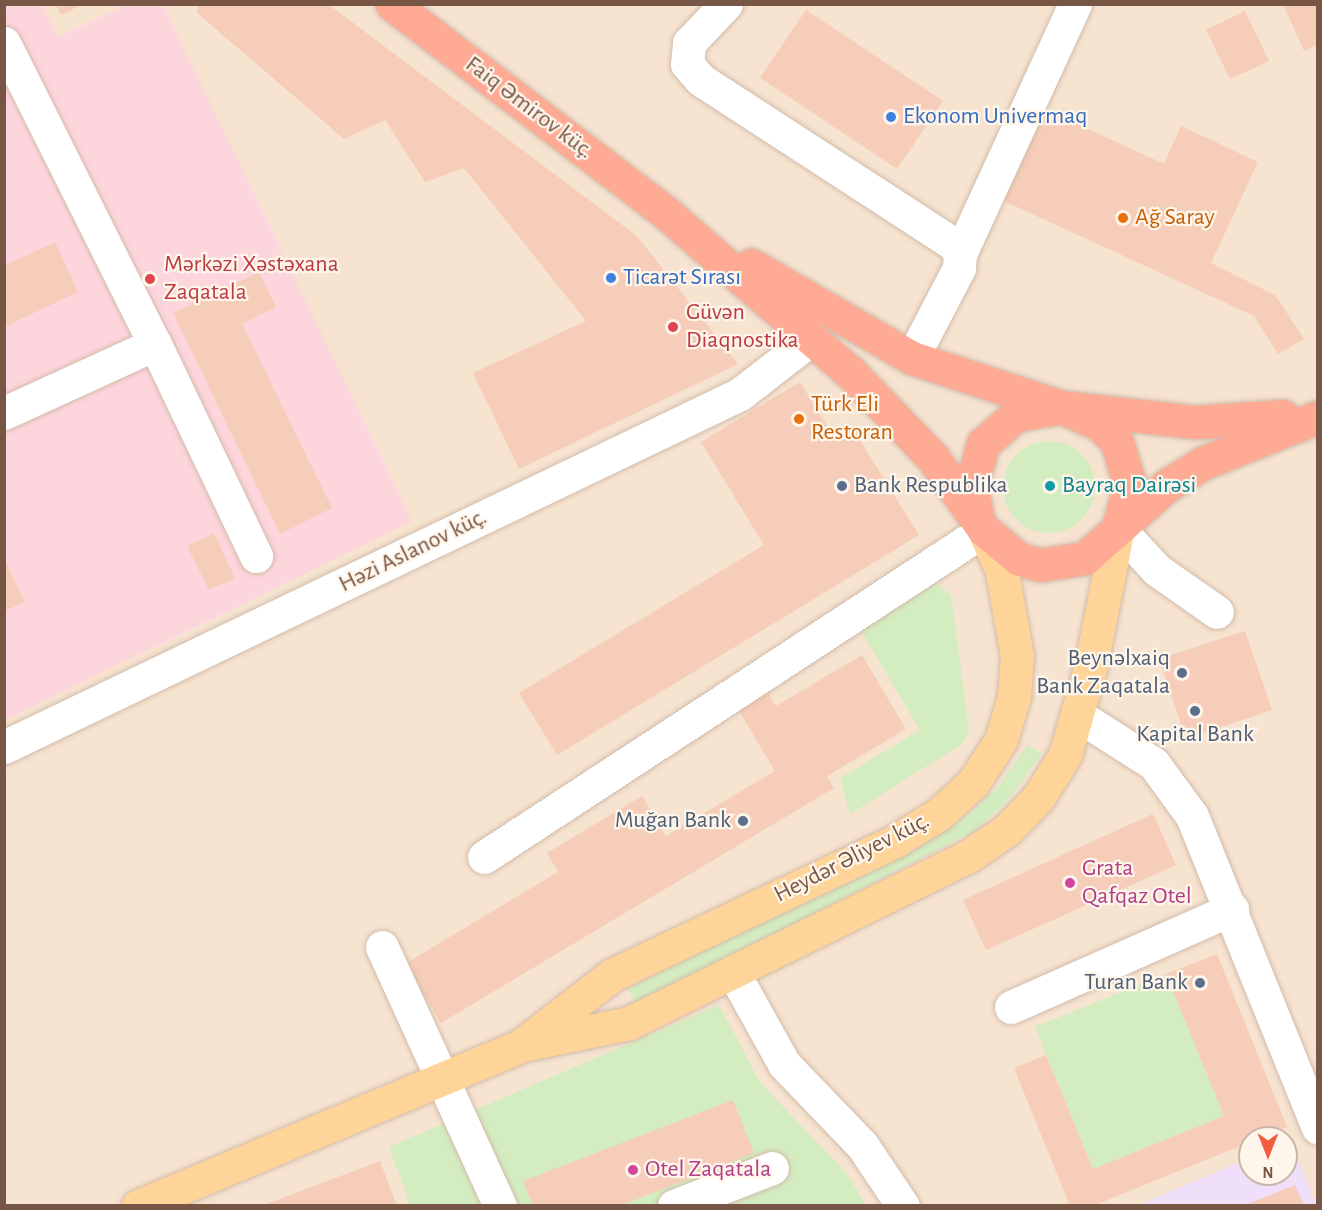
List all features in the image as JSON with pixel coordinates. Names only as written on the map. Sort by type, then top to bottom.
[{"type":"highway","name":"Faiq Əmirov küç.","points":[[407,8],[665,212]]},
{"type":"highway","points":[[665,212],[892,412],[957,489],[984,530],[1018,559],[1040,565],[1085,558],[1118,528],[1203,462],[1317,417]]},
{"type":"highway","points":[[665,212],[912,358],[1060,407],[1101,425],[1117,442],[1130,485],[1118,528]]},
{"type":"highway","points":[[984,530],[971,487],[982,444],[1016,415],[1060,407],[1195,422],[1317,412]]},
{"type":"main road","points":[[138,1206],[522,1045],[630,1023],[967,857],[1007,830],[1038,798],[1065,755],[1079,716],[1118,528]]},
{"type":"main road","name":"Heydər Əliyev küç.","points":[[522,1045],[612,975],[895,841],[939,814],[973,783],[1001,740],[1014,697],[1017,656],[1002,572],[984,530]]},
{"type":"street","points":[[726,4],[689,44],[687,64],[701,80],[954,244],[960,254]]},
{"type":"street","points":[[912,358],[959,268],[960,254],[1075,4]]},
{"type":"street","points":[[4,43],[155,344],[256,556]]},
{"type":"street","name":"Həzi Aslanov küç.","points":[[4,747],[740,394],[811,339]]},
{"type":"street","points":[[4,413],[155,344]]},
{"type":"street","points":[[1118,528],[1157,570],[1217,612]]},
{"type":"street","points":[[484,857],[984,530]]},
{"type":"street","points":[[1079,716],[1132,748],[1171,782],[1232,909],[1317,1128]]},
{"type":"street","points":[[1011,1007],[1232,909]]},
{"type":"street","points":[[382,947],[500,1206]]},
{"type":"street","points":[[733,972],[777,1055],[862,1144],[903,1206]]},
{"type":"street","points":[[674,1206],[772,1168]]},
{"type":"shaded area","points":[[5,5],[1317,5],[1317,1205],[5,1206]]},
{"type":"shaded area","name":"Mərkəzi Xəstəxana Zaqatala","points":[[5,5],[42,5],[59,37],[126,5],[163,5],[412,521],[5,720]]},
{"type":"shaded area","points":[[1298,1159],[1317,1206],[1136,1206],[1238,1163],[1238,1186],[1298,1186]]},
{"type":"green space","points":[[1049,441],[1067,444],[1082,454],[1092,469],[1095,487],[1092,505],[1082,520],[1067,530],[1049,533],[1031,530],[1016,520],[1006,505],[1003,487],[1006,469],[1016,454],[1031,444]]},
{"type":"green space","points":[[932,579],[951,595],[969,730],[962,744],[850,814],[840,778],[920,730],[856,622]]},
{"type":"green space","points":[[1027,745],[1042,753],[1011,797],[978,829],[636,1004],[628,989],[968,815],[998,787]]},
{"type":"green space","points":[[1166,974],[1224,1116],[1093,1169],[1035,1027]]},
{"type":"green space","points":[[719,1005],[759,1081],[848,1175],[865,1205],[410,1205],[389,1147]]},
{"type":"building","name":"Ticarət Sırası","points":[[199,4],[328,4],[637,236],[738,364],[519,469],[473,373],[586,321],[464,168],[425,182],[385,120],[344,139],[197,13]]},
{"type":"building","points":[[1283,4],[1318,4],[1318,44],[1304,51]]},
{"type":"building","points":[[56,5],[81,5],[61,15]]},
{"type":"building","points":[[806,10],[943,101],[897,169],[760,78]]},
{"type":"building","points":[[1245,11],[1269,61],[1230,79],[1206,30]]},
{"type":"building","points":[[1045,109],[1164,164],[1181,126],[1258,162],[1211,263],[1275,295],[1304,339],[1278,354],[1254,316],[1002,200]]},
{"type":"building","points":[[55,242],[78,292],[4,327],[4,266]]},
{"type":"building","points":[[259,272],[276,307],[242,324],[332,508],[280,534],[173,313]]},
{"type":"building","points":[[800,382],[834,437],[851,426],[919,535],[557,755],[519,693],[764,545],[701,442]]},
{"type":"building","points":[[214,533],[235,578],[209,590],[187,546]]},
{"type":"building","points":[[4,558],[25,602],[4,611]]},
{"type":"building","points":[[1245,631],[1272,710],[1186,739],[1159,659]]},
{"type":"building","points":[[862,655],[906,729],[827,776],[834,788],[441,1023],[405,964],[558,872],[547,853],[642,796],[666,836],[775,771],[736,706],[765,688],[776,706]]},
{"type":"building","points":[[1153,814],[1176,865],[986,950],[963,900]]},
{"type":"building","points":[[1217,954],[1287,1126],[1238,1126],[1238,1147],[1093,1206],[1070,1206],[1014,1068],[1046,1055],[1093,1169],[1224,1116],[1166,974]]},
{"type":"building","points":[[733,1100],[754,1153],[619,1206],[533,1206],[523,1181]]},
{"type":"building","points":[[380,1161],[397,1206],[264,1206],[264,1205]]},
{"type":"building","points":[[1295,1186],[1304,1206],[1245,1206]]},
{"type":"place","name":"Ekonom Univermaq","points":[[891,117]]},
{"type":"place","name":"Ağ Saray","points":[[1123,218]]},
{"type":"place","name":"Ticarət Sırası","points":[[611,278]]},
{"type":"place","name":"Mərkəzi Xəstəxana Zaqatala","points":[[150,279]]},
{"type":"place","name":"Güvən Diaqnostika","points":[[673,327]]},
{"type":"place","name":"Türk Eli Restoran","points":[[799,419]]},
{"type":"place","name":"Bank Respublika","points":[[842,486]]},
{"type":"place","name":"Bayraq Dairəsi","points":[[1050,486]]},
{"type":"place","name":"Beynəlxaiq Bank Zaqatala","points":[[1182,673]]},
{"type":"place","name":"Kapital Bank","points":[[1195,711]]},
{"type":"place","name":"Muğan Bank","points":[[743,821]]},
{"type":"place","name":"Grata Qafqaz Otel","points":[[1070,883]]},
{"type":"place","name":"Turan Bank","points":[[1200,983]]},
{"type":"place","name":"Otel Zaqatala","points":[[633,1170]]}]
